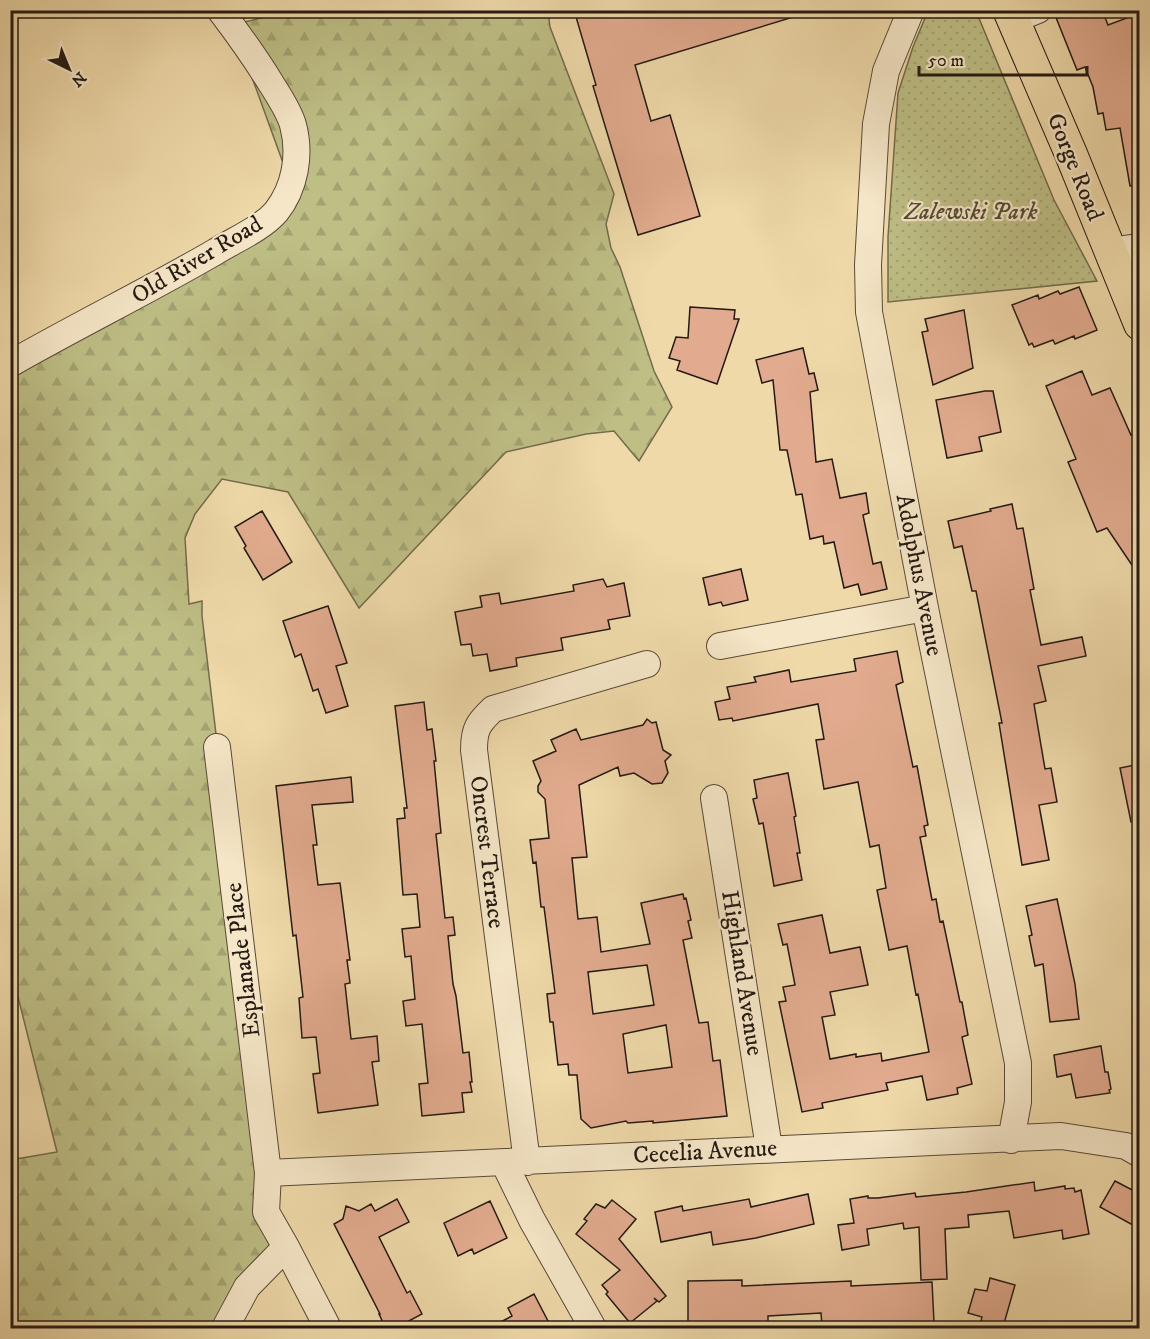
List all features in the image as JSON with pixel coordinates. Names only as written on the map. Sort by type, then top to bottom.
[{"type":"main road","name":"Gorge Road","points":[[1020,14],[1071,154],[1125,249],[1140,324]]},
{"type":"street","name":"Old River Road","points":[[10,364],[154,288],[258,226],[274,214],[286,197],[294,176],[297,150],[294,126],[287,109],[249,48],[220,10]]},
{"type":"street","name":"Adolphus Avenue","points":[[911,10],[886,72],[876,124],[868,265],[869,312],[925,608],[1018,1063],[1018,1102],[1011,1140]]},
{"type":"street","points":[[720,646],[925,608]]},
{"type":"street","name":"Oncrest Terrace","points":[[593,1329],[532,1220],[508,1171],[517,1162],[474,733],[482,719],[493,709],[647,664]]},
{"type":"street","name":"Esplanade Place","points":[[217,747],[268,1173],[266,1212],[328,1329]]},
{"type":"street","name":"Highland Avenue","points":[[714,798],[769,1148]]},
{"type":"street","name":"Cecelia Avenue","points":[[268,1173],[1061,1136],[1126,1146],[1140,1154]]},
{"type":"street","points":[[225,1329],[247,1287],[286,1247]]},
{"type":"green space","points":[[289,11],[548,11],[550,27],[614,194],[606,224],[611,248],[620,267],[654,371],[672,407],[639,461],[614,431],[586,434],[506,452],[359,608],[288,492],[222,479],[195,514],[185,538],[189,604],[202,601],[268,1173],[286,1247],[225,1328],[11,1328],[11,1160],[57,1152],[10,965],[10,364],[295,196],[233,25]]},
{"type":"green space","name":"Zalewski Park","points":[[928,11],[976,11],[1054,200],[1097,281],[888,302],[888,237],[898,93]]},
{"type":"building","points":[[574,10],[800,10],[800,15],[635,65],[651,121],[670,115],[700,216],[638,235],[593,86],[596,85]]},
{"type":"building","points":[[1053,10],[1102,10],[1108,25],[1140,13],[1140,185],[1130,186],[1120,128],[1106,130],[1103,113],[1098,114],[1093,87],[1085,67],[1077,70]]},
{"type":"building","points":[[1079,287],[1097,330],[1055,344],[1053,340],[1034,347],[1032,343],[1029,345],[1012,305],[1038,295],[1039,299],[1058,291],[1060,294]]},
{"type":"building","points":[[690,307],[735,310],[734,319],[739,319],[717,384],[677,370],[680,361],[669,358],[676,337],[688,338]]},
{"type":"building","points":[[964,310],[973,368],[933,385],[922,332],[928,331],[925,319]]},
{"type":"building","points":[[803,348],[809,374],[814,373],[818,390],[810,392],[816,462],[832,459],[840,498],[866,493],[869,513],[863,515],[873,564],[881,562],[887,589],[861,595],[858,584],[844,588],[834,542],[824,544],[823,536],[810,539],[802,494],[796,495],[787,450],[780,450],[773,380],[762,383],[756,360]]},
{"type":"building","points":[[1082,371],[1092,395],[1110,388],[1131,435],[1140,432],[1140,577],[1107,528],[1097,532],[1068,462],[1076,459],[1046,386]]},
{"type":"building","points":[[993,391],[1001,432],[979,437],[982,451],[947,458],[936,400]]},
{"type":"building","points":[[1012,504],[1017,529],[1023,528],[1034,589],[1030,590],[1041,645],[1082,637],[1086,656],[1038,666],[1046,701],[1034,704],[1045,769],[1051,768],[1057,802],[1039,805],[1049,860],[1022,865],[999,723],[1002,723],[976,591],[972,591],[962,546],[954,548],[948,521]]},
{"type":"building","points":[[262,511],[292,562],[263,580],[244,548],[246,546],[235,527]]},
{"type":"building","points":[[741,569],[748,600],[723,606],[721,602],[709,605],[703,578]]},
{"type":"building","points":[[603,579],[607,587],[624,583],[630,616],[608,620],[610,629],[561,638],[563,650],[516,658],[517,666],[490,671],[487,654],[473,656],[471,644],[461,645],[455,612],[482,607],[480,596],[499,593],[501,604],[574,591],[573,585]]},
{"type":"building","points":[[328,606],[347,663],[336,666],[348,706],[326,713],[318,689],[313,691],[301,654],[295,657],[283,621]]},
{"type":"building","points":[[897,651],[903,682],[896,685],[913,767],[917,766],[928,825],[924,826],[926,836],[920,837],[932,900],[936,899],[940,922],[943,921],[960,1002],[962,1002],[968,1035],[962,1037],[972,1084],[957,1088],[958,1094],[927,1100],[922,1076],[886,1083],[888,1090],[822,1103],[823,1108],[802,1112],[779,1002],[786,1001],[783,987],[795,985],[787,944],[783,945],[778,924],[822,915],[830,953],[860,947],[868,985],[830,992],[835,1015],[822,1017],[830,1059],[856,1054],[856,1057],[881,1053],[882,1061],[929,1052],[918,994],[916,995],[907,946],[889,950],[877,890],[886,888],[879,845],[870,847],[858,782],[824,789],[816,740],[824,739],[818,704],[733,721],[732,718],[719,720],[715,702],[730,699],[727,687],[756,682],[754,677],[789,670],[791,682],[856,671],[854,659]]},
{"type":"building","points":[[424,702],[427,730],[432,729],[436,761],[434,761],[441,833],[436,834],[445,918],[453,917],[455,935],[448,936],[453,984],[463,1053],[469,1052],[472,1092],[462,1093],[464,1112],[422,1116],[419,1084],[428,1083],[422,1024],[406,1026],[403,1001],[415,999],[411,956],[405,957],[402,929],[420,927],[417,894],[403,895],[397,819],[405,818],[404,808],[407,808],[395,706]]},
{"type":"building","points":[[647,719],[652,723],[656,722],[663,750],[671,755],[665,761],[668,773],[662,783],[652,784],[634,773],[620,776],[618,767],[579,785],[587,857],[572,858],[578,919],[597,917],[601,952],[650,944],[641,903],[683,894],[691,920],[688,921],[692,938],[683,940],[699,1023],[708,1022],[713,1061],[720,1060],[727,1116],[653,1123],[653,1121],[628,1123],[626,1121],[591,1128],[581,1119],[577,1075],[569,1075],[568,1064],[558,1065],[553,1022],[550,1022],[547,994],[555,993],[544,907],[541,907],[536,862],[533,863],[530,840],[549,838],[545,799],[538,792],[541,781],[533,761],[556,751],[551,740],[576,729],[581,740],[643,725]],"holes":[[[647,965],[654,1005],[593,1014],[588,972]],[[666,1025],[672,1067],[628,1073],[623,1034]]]},
{"type":"building","points":[[1140,764],[1140,821],[1131,822],[1120,768]]},
{"type":"building","points":[[788,773],[796,816],[794,817],[800,853],[797,853],[802,880],[774,886],[763,823],[759,824],[753,799],[757,798],[754,780]]},
{"type":"building","points":[[351,777],[353,802],[312,805],[317,845],[313,845],[318,885],[340,883],[350,960],[347,960],[350,983],[345,984],[351,1039],[377,1036],[379,1061],[372,1062],[378,1105],[318,1113],[313,1074],[320,1073],[316,1037],[302,1038],[299,998],[303,997],[296,935],[293,936],[276,786]]},
{"type":"building","points":[[1057,899],[1075,984],[1079,1019],[1050,1022],[1043,964],[1035,966],[1026,906]]},
{"type":"building","points":[[1101,1046],[1105,1072],[1108,1072],[1110,1093],[1076,1098],[1071,1074],[1057,1077],[1054,1055]]},
{"type":"building","points":[[1115,1181],[1140,1194],[1140,1229],[1100,1207]]},
{"type":"building","points":[[1034,1182],[1035,1191],[1065,1186],[1065,1189],[1074,1188],[1075,1192],[1081,1190],[1089,1234],[1063,1239],[1062,1230],[1014,1238],[1009,1211],[968,1215],[969,1227],[945,1229],[947,1279],[921,1280],[919,1227],[904,1229],[903,1223],[867,1229],[869,1245],[842,1250],[838,1225],[854,1223],[850,1199],[915,1193],[916,1197]]},
{"type":"building","points":[[808,1194],[814,1224],[756,1238],[713,1245],[711,1232],[661,1242],[655,1212],[682,1206],[683,1211],[749,1199],[751,1207]]},
{"type":"building","points":[[397,1199],[409,1222],[379,1237],[407,1293],[410,1291],[422,1314],[394,1329],[386,1329],[334,1224],[343,1219],[346,1206],[359,1211],[371,1204],[375,1211]]},
{"type":"building","points":[[612,1200],[636,1219],[619,1239],[666,1296],[659,1302],[654,1298],[657,1301],[630,1323],[606,1294],[608,1292],[602,1285],[620,1270],[576,1234],[587,1221],[584,1219],[596,1204],[605,1208]]},
{"type":"building","points":[[490,1201],[507,1238],[474,1254],[472,1249],[458,1256],[444,1223]]},
{"type":"building","points":[[990,1278],[1015,1285],[1003,1327],[981,1321],[982,1317],[968,1313],[975,1289],[987,1291]]},
{"type":"building","points":[[742,1280],[742,1286],[851,1281],[851,1286],[932,1282],[934,1322],[822,1326],[821,1313],[768,1316],[768,1323],[721,1323],[721,1329],[688,1329],[688,1281]]},
{"type":"building","points":[[534,1294],[549,1323],[538,1329],[487,1329],[512,1316],[508,1308]]}]
